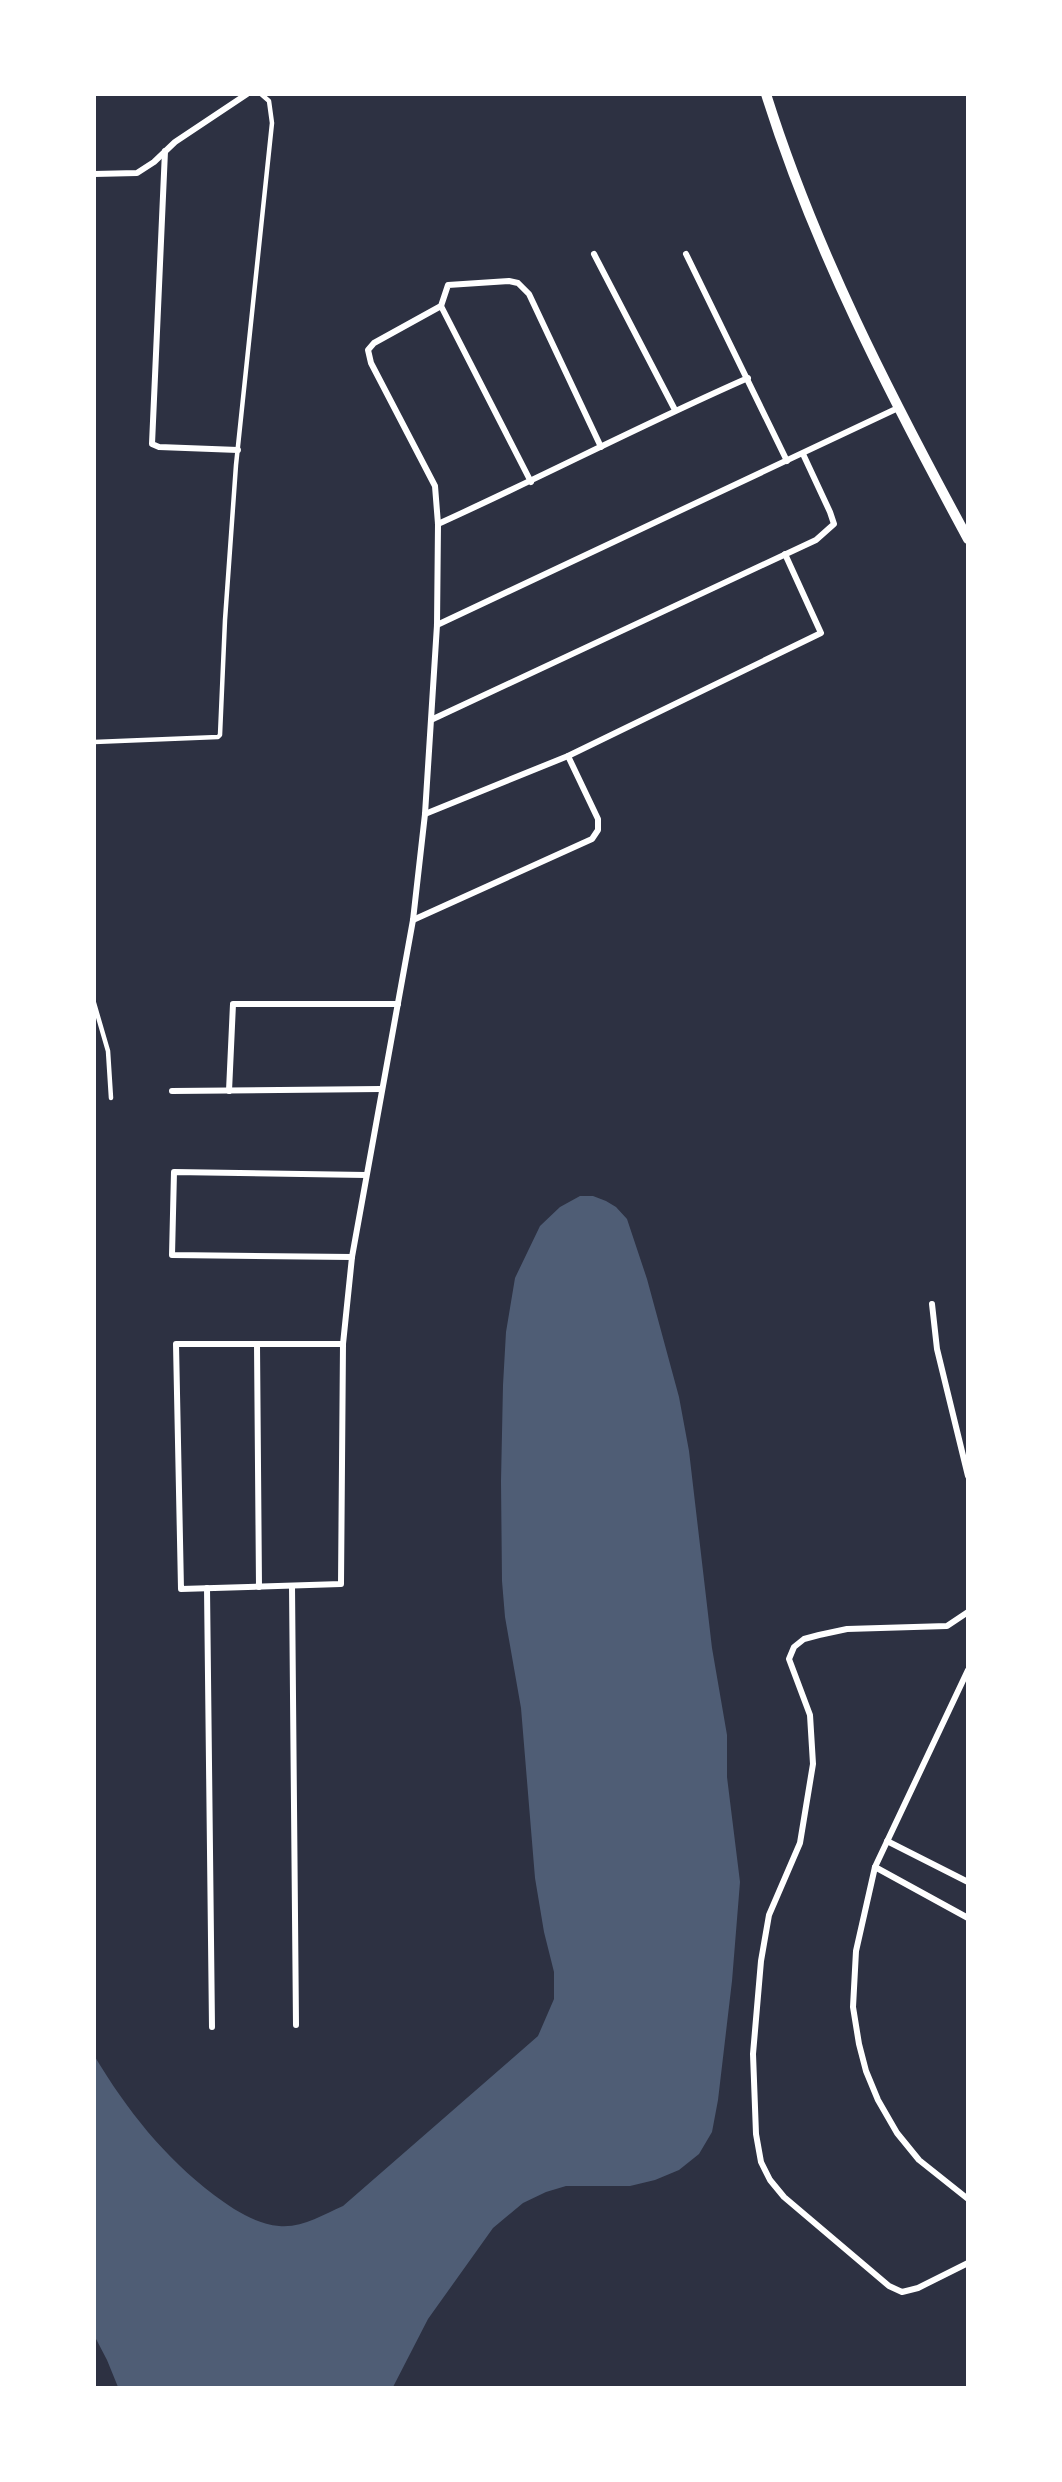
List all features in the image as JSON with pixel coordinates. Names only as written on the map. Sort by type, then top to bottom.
[{"type":"street","points":[[94,174],[137,173],[247,94]]},
{"type":"street","points":[[766,94],[784,152],[820,246],[898,408],[968,539]]},
{"type":"street","points":[[165,151],[152,444],[159,447],[238,450]]},
{"type":"street","points":[[594,254],[675,410]]},
{"type":"street","points":[[686,254],[787,461]]},
{"type":"street","points":[[343,1344],[176,1344],[182,1589],[341,1584],[343,1344],[352,1257],[413,920],[433,719],[437,625],[438,524],[435,486],[371,363],[368,350],[374,342],[441,306],[448,285],[509,280],[518,283],[529,294],[601,447]]},
{"type":"street","points":[[441,306],[531,483]]},
{"type":"street","points":[[438,524],[531,483],[675,410],[748,378]]},
{"type":"street","points":[[437,625],[898,408]]},
{"type":"street","points":[[433,719],[816,540],[834,524],[831,512],[803,454]]},
{"type":"street","points":[[425,814],[568,756],[821,633],[785,554]]},
{"type":"street","points":[[413,920],[592,839],[598,830],[598,819],[568,756]]},
{"type":"street","points":[[229,1091],[233,1004],[398,1004]]},
{"type":"street","points":[[172,1091],[381,1089]]},
{"type":"street","points":[[352,1257],[172,1255],[174,1172],[366,1175]]},
{"type":"street","points":[[932,1304],[937,1349],[968,1476]]},
{"type":"street","points":[[257,1344],[259,1587]]},
{"type":"street","points":[[292,1586],[296,2025]]},
{"type":"street","points":[[207,1588],[212,2027]]},
{"type":"street","points":[[968,1612],[947,1626],[847,1629],[804,1639],[794,1647],[789,1659],[810,1715],[813,1764],[800,1843],[767,1926],[753,2054],[756,2134],[761,2162],[770,2180],[784,2198],[889,2286],[902,2292],[918,2288],[968,2263]]},
{"type":"street","points":[[968,1670],[875,1867],[856,1952],[853,2007],[859,2044],[878,2100],[897,2133],[919,2160],[968,2199]]},
{"type":"street","points":[[887,1841],[968,1882]]},
{"type":"street","points":[[875,1867],[968,1918]]},
{"type":"lane","points":[[94,742],[200,739],[220,735],[225,620],[238,450],[272,123],[269,101],[261,94]]},
{"type":"lane","points":[[94,1003],[108,1051],[111,1098]]},
{"type":"water","points":[[580,1196],[593,1196],[606,1201],[616,1207],[627,1219],[647,1279],[679,1397],[689,1451],[712,1648],[727,1735],[727,1777],[740,1882],[732,1981],[712,2132],[699,2154],[679,2170],[655,2180],[630,2186],[566,2186],[523,2203],[493,2228],[428,2319],[393,2387],[118,2387],[95,2337],[95,2057],[120,2096],[148,2132],[196,2180],[245,2215],[270,2225],[296,2225],[343,2206],[538,2036],[554,1999],[554,1972],[544,1932],[535,1878],[521,1708],[505,1617],[502,1581],[503,1385],[506,1332],[515,1278],[540,1226],[560,1207]]}]
